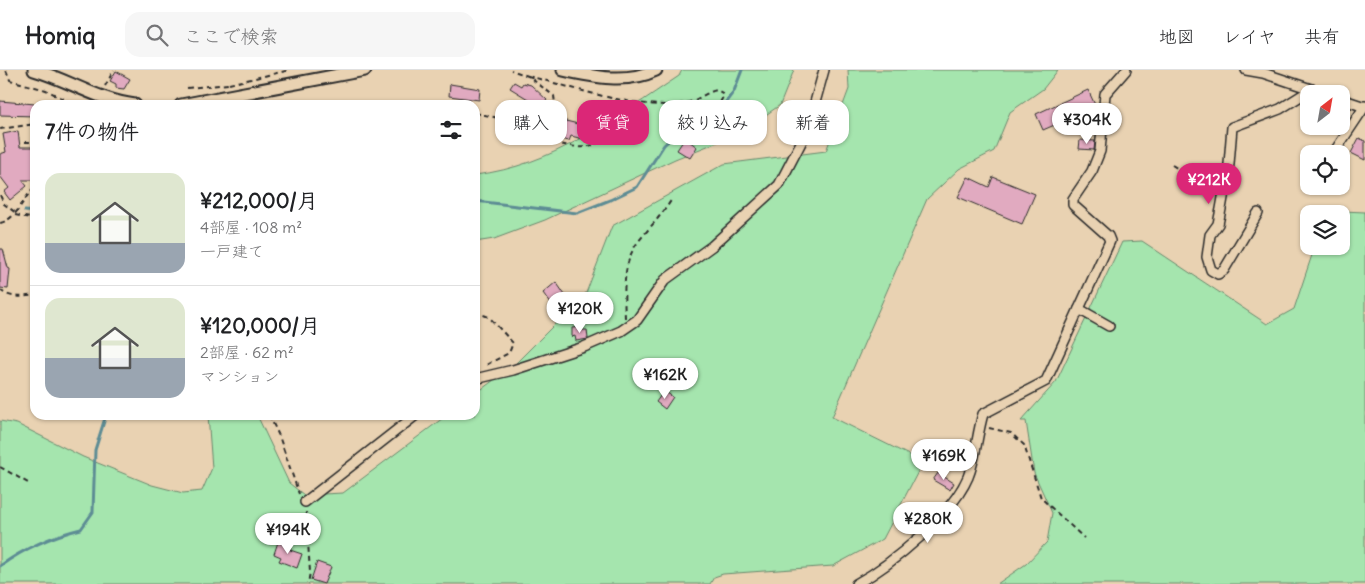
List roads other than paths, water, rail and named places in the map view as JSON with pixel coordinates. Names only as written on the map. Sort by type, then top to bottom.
[{"type":"street","points":[[37,70],[100,97],[113,100]]},
{"type":"street","points":[[197,100],[230,90],[365,70]]},
{"type":"street","points":[[564,70],[597,78],[626,78],[656,70]]},
{"type":"street","points":[[480,377],[513,370],[584,347],[626,328],[637,320],[648,308],[665,280],[712,246],[780,185],[807,131],[824,70]]},
{"type":"street","points":[[856,584],[880,571],[940,517],[969,475],[983,414],[1046,380],[1110,241],[1108,236],[1073,205],[1073,198],[1092,171],[1100,150],[1105,94],[1126,70]]},
{"type":"street","points":[[1246,70],[1264,71],[1301,85]]},
{"type":"street","points":[[1258,213],[1224,270],[1218,274],[1211,270],[1207,257],[1210,235],[1218,224],[1229,164],[1232,127],[1280,109],[1300,96]]},
{"type":"street","points":[[1340,145],[1365,106],[1350,102]]},
{"type":"street","points":[[1079,309],[1109,326]]},
{"type":"street","points":[[305,502],[410,420]]},
{"type":"waterway","points":[[480,202],[577,213],[637,187],[664,145],[676,134],[703,124],[717,114],[734,91],[742,70]]},
{"type":"waterway","points":[[25,211],[30,212]]},
{"type":"waterway","points":[[0,566],[39,543],[81,529],[93,512],[95,450],[104,420]]}]
